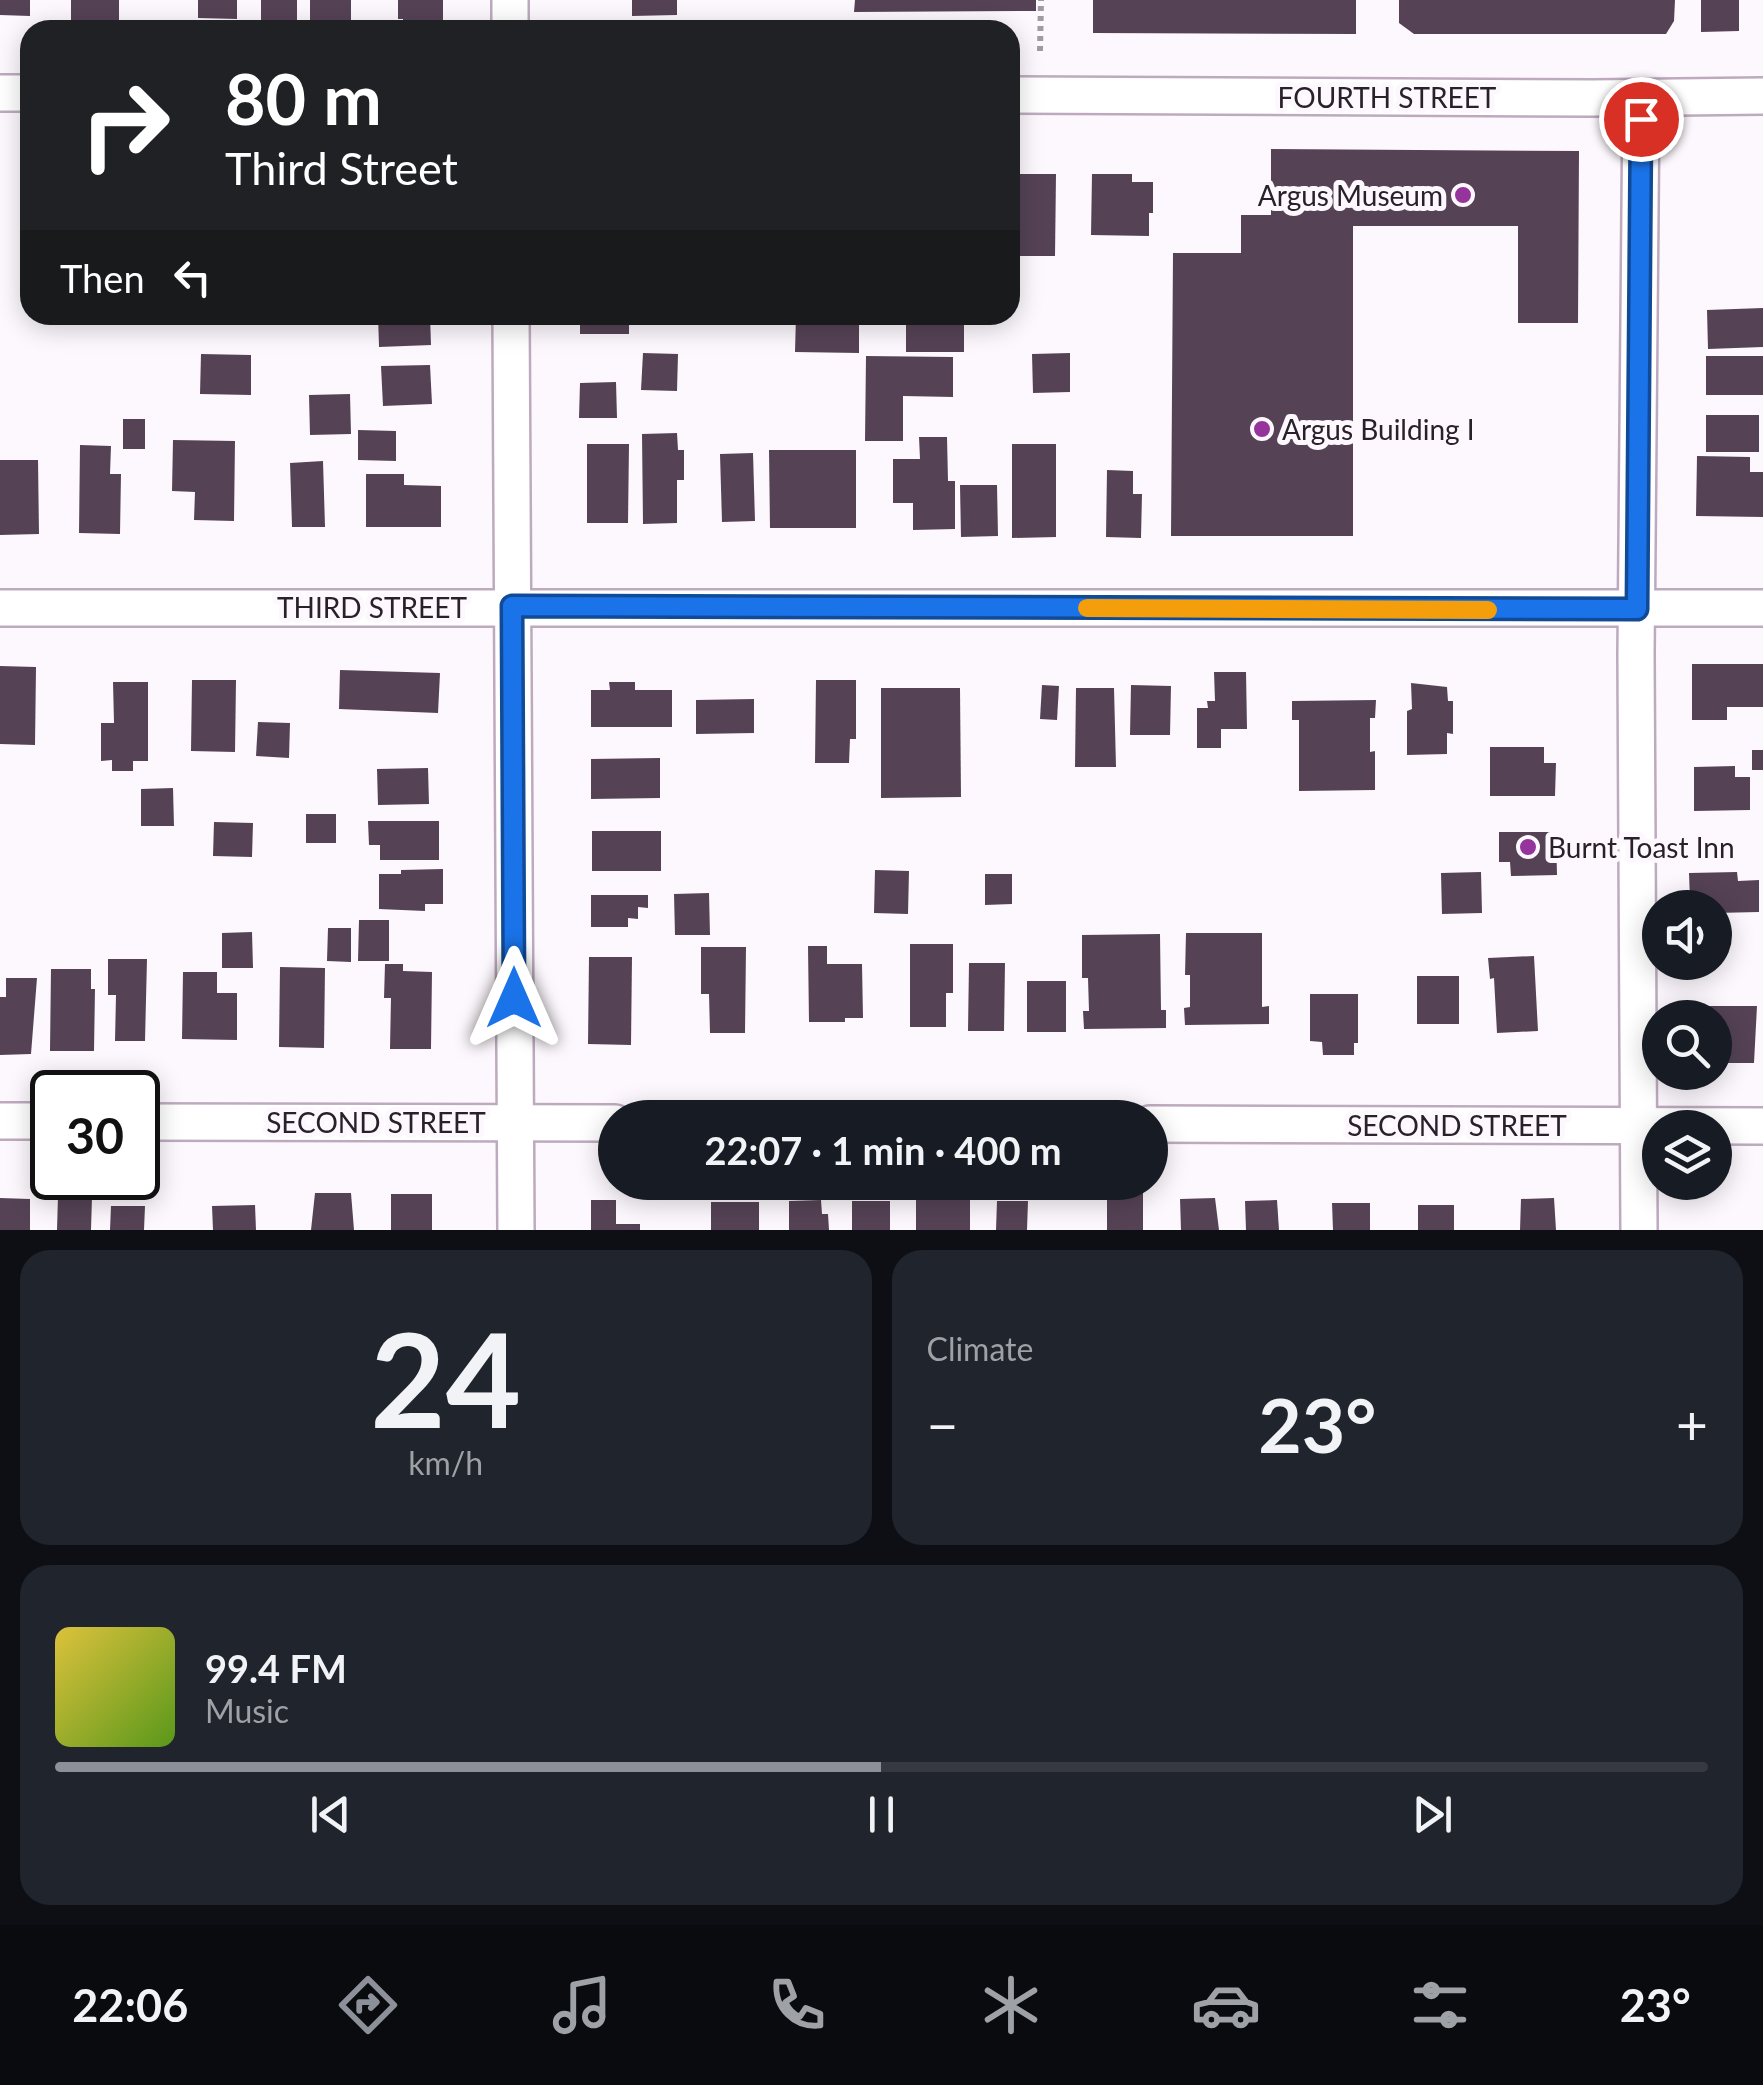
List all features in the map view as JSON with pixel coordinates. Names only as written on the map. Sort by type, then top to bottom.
[{"type":"street","name":"FOURTH STREET","points":[[1020,95],[1763,96]]},
{"type":"street","points":[[1639,1230],[1637,609],[1641,98]]},
{"type":"street","points":[[511,325],[516,1230]]},
{"type":"street","name":"THIRD STREET","points":[[0,608],[1763,608]]},
{"type":"street","points":[[0,1121],[30,1121]]},
{"type":"street","name":"SECOND STREET","points":[[160,1122],[598,1122]]},
{"type":"street","name":"SECOND STREET","points":[[1168,1124],[1763,1126]]},
{"type":"path","points":[[1040,51],[1041,0]]},
{"type":"building","points":[[0,0],[30,0],[30,16],[0,15]]},
{"type":"building","points":[[71,0],[119,0],[119,20],[71,20]]},
{"type":"building","points":[[198,0],[237,0],[237,19],[198,18]]},
{"type":"building","points":[[261,0],[297,0],[297,20],[261,20]]},
{"type":"building","points":[[310,0],[351,0],[351,20],[310,20]]},
{"type":"building","points":[[398,0],[443,0],[443,20],[398,19]]},
{"type":"building","points":[[632,0],[677,0],[677,15],[632,16]]},
{"type":"building","points":[[855,0],[1036,0],[1036,11],[854,12]]},
{"type":"building","points":[[1093,0],[1356,0],[1356,34],[1093,33]]},
{"type":"building","points":[[1399,0],[1675,0],[1674,21],[1666,34],[1414,34],[1399,23]]},
{"type":"building","points":[[1701,0],[1739,0],[1739,31],[1701,32]]},
{"type":"building","name":"Argus Building I","points":[[1271,149],[1579,151],[1578,323],[1518,323],[1518,226],[1353,226],[1353,536],[1171,536],[1173,253],[1241,253],[1241,215],[1271,215]]},
{"type":"building","points":[[1020,174],[1056,174],[1055,256],[1020,256]]},
{"type":"building","points":[[1092,174],[1132,174],[1132,182],[1153,182],[1149,236],[1091,235]]},
{"type":"building","points":[[1763,308],[1763,347],[1708,349],[1707,310]]},
{"type":"building","points":[[378,325],[430,325],[431,345],[379,347]]},
{"type":"building","points":[[580,325],[629,325],[629,334],[580,334]]},
{"type":"building","points":[[796,325],[859,325],[859,353],[795,352]]},
{"type":"building","points":[[906,325],[964,325],[964,352],[906,352]]},
{"type":"building","points":[[643,353],[678,354],[677,391],[641,390]]},
{"type":"building","points":[[1070,353],[1070,392],[1033,393],[1032,354]]},
{"type":"building","points":[[201,354],[251,355],[251,395],[200,394]]},
{"type":"building","points":[[866,356],[953,357],[953,397],[903,396],[903,441],[865,441]]},
{"type":"building","points":[[1706,356],[1763,356],[1763,395],[1706,395]]},
{"type":"building","points":[[430,365],[432,404],[383,406],[381,366]]},
{"type":"building","points":[[616,382],[617,418],[579,418],[580,383]]},
{"type":"building","points":[[350,394],[351,434],[310,435],[309,395]]},
{"type":"building","points":[[1706,415],[1759,415],[1759,452],[1706,452]]},
{"type":"building","points":[[123,419],[145,419],[145,449],[123,449]]},
{"type":"building","points":[[358,430],[396,431],[396,461],[358,460]]},
{"type":"building","points":[[677,433],[678,450],[684,450],[684,480],[677,480],[677,523],[643,524],[642,434]]},
{"type":"building","points":[[919,437],[947,437],[948,481],[955,481],[955,529],[913,530],[913,503],[893,503],[893,459],[920,459]]},
{"type":"building","points":[[173,440],[235,441],[234,521],[194,520],[195,492],[172,491]]},
{"type":"building","points":[[587,444],[629,444],[628,523],[587,523]]},
{"type":"building","points":[[1012,444],[1056,444],[1056,537],[1012,538]]},
{"type":"building","points":[[80,445],[111,446],[110,474],[121,474],[120,534],[79,533]]},
{"type":"building","points":[[769,450],[856,450],[856,528],[770,528]]},
{"type":"building","points":[[753,453],[755,521],[722,522],[720,454]]},
{"type":"building","points":[[1697,456],[1750,457],[1750,472],[1763,472],[1763,517],[1696,516]]},
{"type":"building","points":[[0,460],[38,460],[39,534],[0,535]]},
{"type":"building","points":[[323,461],[325,527],[292,527],[290,463]]},
{"type":"building","points":[[1107,470],[1133,471],[1133,494],[1142,494],[1141,538],[1106,537]]},
{"type":"building","points":[[366,474],[404,474],[404,485],[441,486],[441,527],[366,527]]},
{"type":"building","points":[[960,485],[997,485],[998,536],[961,537]]},
{"type":"building","points":[[1692,664],[1763,664],[1763,707],[1727,707],[1727,720],[1692,720]]},
{"type":"building","points":[[0,666],[36,667],[35,745],[0,744]]},
{"type":"building","points":[[340,670],[440,673],[438,713],[339,709]]},
{"type":"building","points":[[1214,672],[1246,672],[1247,729],[1221,729],[1221,748],[1197,748],[1197,708],[1208,708],[1207,701],[1215,701]]},
{"type":"building","points":[[192,680],[236,680],[235,752],[191,751]]},
{"type":"building","points":[[816,680],[856,680],[856,739],[850,739],[849,763],[815,763]]},
{"type":"building","points":[[113,682],[148,682],[148,761],[133,761],[133,771],[112,771],[112,760],[101,761],[101,723],[114,723]]},
{"type":"building","points":[[609,682],[635,682],[635,690],[672,690],[672,727],[591,727],[591,690],[610,690]]},
{"type":"building","points":[[1411,683],[1447,687],[1448,701],[1453,701],[1453,734],[1447,733],[1447,754],[1407,755]]},
{"type":"building","points":[[1042,685],[1059,686],[1057,720],[1040,719]]},
{"type":"building","points":[[1131,685],[1171,686],[1170,735],[1130,735]]},
{"type":"building","points":[[881,688],[960,688],[961,797],[881,798]]},
{"type":"building","points":[[1076,688],[1114,688],[1116,767],[1075,767]]},
{"type":"building","points":[[754,699],[754,733],[696,734],[696,700]]},
{"type":"building","points":[[1376,700],[1375,718],[1370,718],[1375,790],[1299,791],[1299,720],[1292,720],[1292,701]]},
{"type":"building","points":[[258,722],[290,723],[289,758],[256,756]]},
{"type":"building","points":[[1490,747],[1544,747],[1544,763],[1556,763],[1555,796],[1490,796]]},
{"type":"building","points":[[1752,750],[1763,750],[1763,770],[1752,770]]},
{"type":"building","points":[[660,758],[660,798],[591,799],[591,759]]},
{"type":"building","points":[[1735,766],[1735,777],[1750,777],[1750,810],[1694,811],[1694,767]]},
{"type":"building","points":[[428,768],[429,804],[378,805],[377,769]]},
{"type":"building","points":[[173,788],[174,826],[141,826],[141,789]]},
{"type":"building","points":[[306,814],[336,814],[336,843],[306,843]]},
{"type":"building","points":[[368,821],[439,821],[439,860],[380,860],[380,845],[369,845]]},
{"type":"building","points":[[214,822],[253,823],[252,857],[213,856]]},
{"type":"building","points":[[592,831],[661,831],[661,871],[592,871]]},
{"type":"building","name":"Burnt Toast Inn","points":[[1499,832],[1556,832],[1557,875],[1511,876],[1510,862],[1499,862]]},
{"type":"building","points":[[443,869],[443,904],[425,904],[425,911],[379,909],[379,874]]},
{"type":"building","points":[[875,870],[909,871],[908,914],[874,913]]},
{"type":"building","points":[[1481,872],[1482,913],[1442,914],[1441,873]]},
{"type":"building","points":[[1737,872],[1738,881],[1759,880],[1759,912],[1732,913],[1732,890],[1690,890],[1689,873]]},
{"type":"building","points":[[985,874],[1012,874],[1012,904],[985,905]]},
{"type":"building","points":[[709,893],[710,935],[675,935],[674,894]]},
{"type":"building","points":[[591,895],[648,895],[648,908],[638,907],[638,919],[628,918],[628,927],[591,927]]},
{"type":"building","points":[[359,920],[389,920],[389,961],[358,961]]},
{"type":"building","points":[[328,928],[351,928],[351,962],[327,961]]},
{"type":"building","points":[[252,932],[253,968],[222,968],[222,933]]},
{"type":"building","points":[[1186,933],[1262,933],[1262,1007],[1269,1006],[1269,1024],[1185,1025],[1184,1008],[1190,1007],[1190,975],[1185,975]]},
{"type":"building","points":[[1160,934],[1161,1010],[1166,1010],[1166,1028],[1084,1029],[1083,1011],[1089,1011],[1088,978],[1082,978],[1082,935]]},
{"type":"building","points":[[910,944],[953,944],[953,993],[946,993],[946,1027],[910,1027]]},
{"type":"building","points":[[808,946],[827,946],[827,964],[862,964],[863,1018],[809,1022]]},
{"type":"building","points":[[701,947],[746,947],[745,1033],[710,1033],[709,994],[701,994]]},
{"type":"building","points":[[1534,956],[1538,1031],[1497,1033],[1494,978],[1490,979],[1488,958]]},
{"type":"building","points":[[589,957],[632,957],[631,1045],[588,1044]]},
{"type":"building","points":[[108,959],[147,959],[145,1041],[115,1041],[116,995],[108,995]]},
{"type":"building","points":[[969,963],[1005,963],[1004,1031],[968,1031]]},
{"type":"building","points":[[385,964],[403,964],[403,971],[432,972],[431,1049],[390,1049],[391,998],[384,998]]},
{"type":"building","points":[[280,967],[325,968],[324,1048],[279,1047]]},
{"type":"building","points":[[51,969],[91,969],[91,989],[95,989],[94,1051],[50,1051]]},
{"type":"building","points":[[183,972],[217,972],[217,993],[237,993],[237,1040],[182,1039]]},
{"type":"building","points":[[1417,976],[1459,976],[1459,1024],[1417,1024]]},
{"type":"building","points":[[6,978],[37,978],[31,1054],[0,1055],[0,997],[6,997]]},
{"type":"building","points":[[1027,981],[1066,981],[1066,1032],[1027,1032]]},
{"type":"building","points":[[1310,994],[1358,994],[1358,1043],[1354,1043],[1354,1055],[1323,1055],[1322,1042],[1310,1041]]},
{"type":"building","points":[[1732,1006],[1757,1006],[1754,1063],[1732,1063]]},
{"type":"building","points":[[315,1193],[351,1193],[354,1230],[311,1230]]},
{"type":"building","points":[[391,1194],[432,1194],[432,1230],[391,1230]]},
{"type":"building","points":[[0,1198],[30,1199],[30,1230],[0,1230]]},
{"type":"building","points":[[1215,1198],[1219,1230],[1181,1230],[1180,1199]]},
{"type":"building","points":[[1554,1198],[1556,1230],[1520,1230],[1521,1199]]},
{"type":"building","points":[[58,1200],[92,1200],[91,1230],[57,1230]]},
{"type":"building","points":[[591,1200],[616,1200],[616,1224],[640,1224],[640,1230],[591,1230]]},
{"type":"building","points":[[821,1200],[822,1214],[828,1214],[829,1230],[789,1230],[789,1201]]},
{"type":"building","points":[[916,1200],[970,1200],[970,1230],[916,1230]]},
{"type":"building","points":[[1107,1200],[1143,1200],[1143,1230],[1107,1230]]},
{"type":"building","points":[[1277,1200],[1279,1230],[1246,1230],[1245,1201]]},
{"type":"building","points":[[852,1201],[890,1201],[890,1230],[852,1230]]},
{"type":"building","points":[[997,1201],[1028,1201],[1027,1230],[996,1230]]},
{"type":"building","points":[[711,1202],[759,1202],[759,1230],[711,1230]]},
{"type":"building","points":[[1332,1203],[1370,1203],[1370,1230],[1333,1230]]},
{"type":"building","points":[[255,1205],[256,1230],[213,1230],[212,1206]]},
{"type":"building","points":[[1418,1205],[1454,1205],[1454,1230],[1418,1230]]},
{"type":"building","points":[[111,1206],[145,1206],[144,1230],[110,1230]]},
{"type":"slow traffic","points":[[1087,608],[1488,610]]},
{"type":"place","name":"Argus Museum","points":[[1463,195]]},
{"type":"place","name":"Argus Building I","points":[[1262,429]]},
{"type":"place","name":"Burnt Toast Inn","points":[[1528,847]]},
{"type":"route","points":[[514,998],[512,606],[1637,609],[1641,119]]}]
